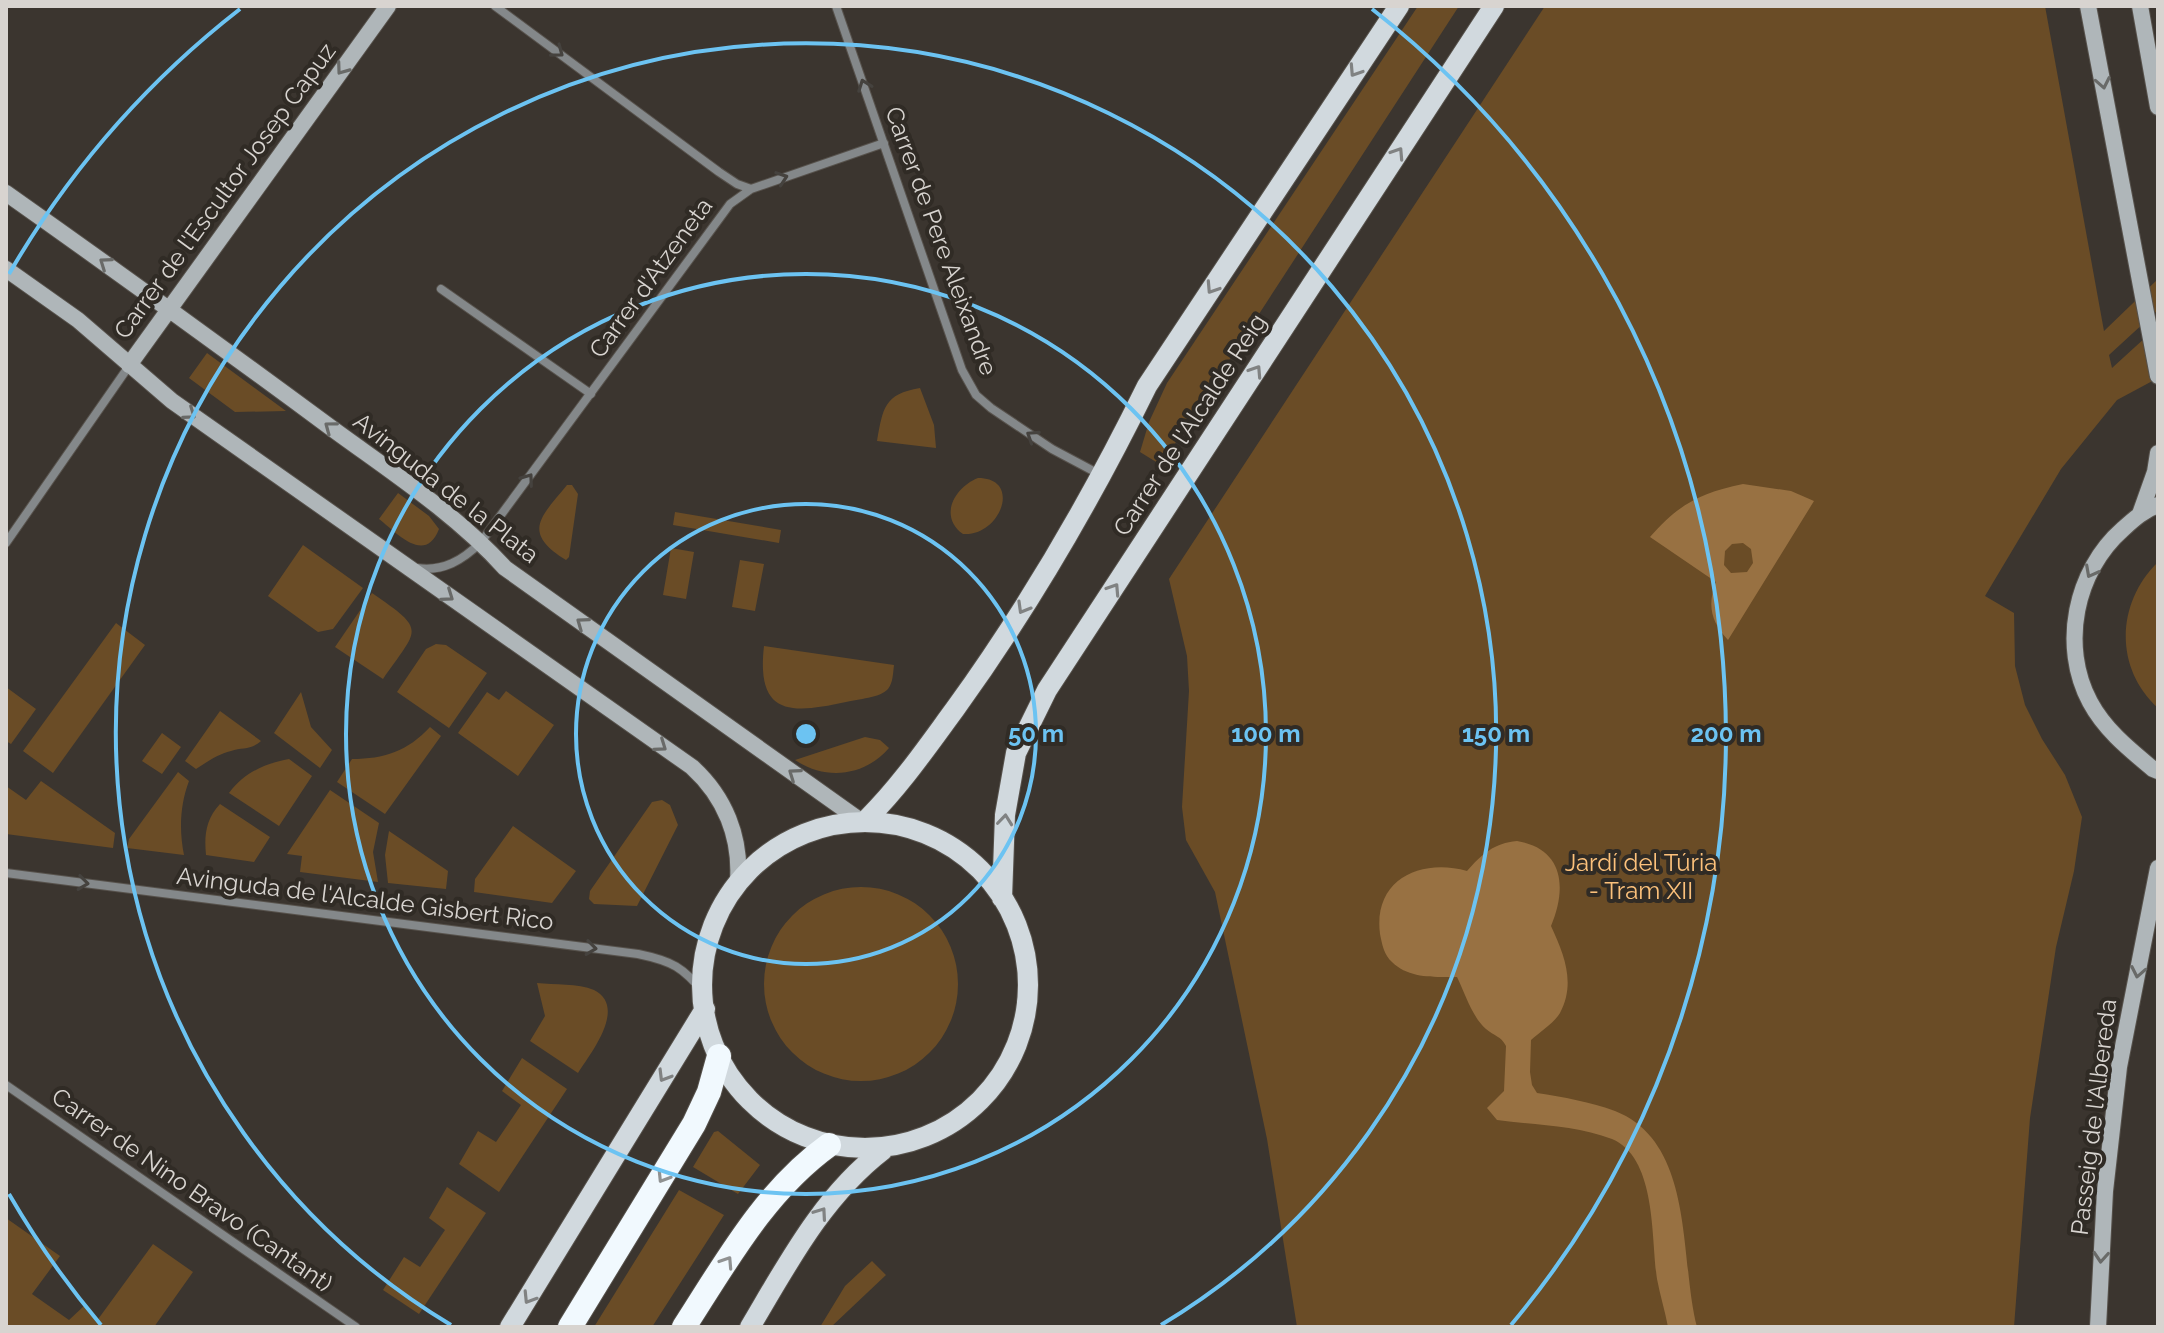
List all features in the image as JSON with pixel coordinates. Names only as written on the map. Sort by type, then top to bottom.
[{"type":"highway","points":[[570,1327],[694,1124],[709,1092],[719,1056]]},
{"type":"highway","points":[[684,1327],[756,1218],[795,1172],[829,1145]]},
{"type":"main road","name":"Carrer de l'Escultor Josep Capuz","points":[[129,365],[388,6]]},
{"type":"main road","name":"Carrer de l'Alcalde Reig","points":[[863,819],[902,782],[1004,641],[1124,435],[1147,386],[1399,6]]},
{"type":"main road","name":"Carrer de l'Alcalde Reig","points":[[1002,898],[1005,815],[1016,753],[1047,690],[1494,6]]},
{"type":"main road","points":[[2088,6],[2158,376]]},
{"type":"main road","points":[[2140,6],[2158,107]]},
{"type":"main road","name":"Avinguda de la Plata","points":[[6,193],[168,308],[481,542],[505,568],[863,819]]},
{"type":"main road","points":[[6,269],[78,320],[172,401],[692,767],[710,783],[721,801],[737,846],[738,881]]},
{"type":"main road","points":[[2158,453],[2152,507],[2109,542],[2086,578],[2075,619],[2076,661],[2090,702],[2114,736],[2155,770],[2158,787]]},
{"type":"main road","points":[[750,1327],[829,1201],[856,1170],[883,1150],[925,1138],[954,1123],[979,1104],[999,1080],[1014,1053],[1024,1023],[1028,992],[1026,961],[1018,928],[987,878],[963,856],[937,841],[886,822],[863,819],[811,830],[760,859],[738,881],[724,901],[706,953],[705,1002],[719,1056],[747,1098],[770,1118],[795,1133],[829,1145],[883,1150]]},
{"type":"main road","name":"Passeig de l'Albereda","points":[[2098,1327],[2105,1191],[2119,1067],[2158,868]]},
{"type":"main road","points":[[510,1327],[705,1002]]},
{"type":"street","points":[[495,6],[719,172],[751,189]]},
{"type":"street","name":"Carrer de Pere Aleixandre","points":[[836,6],[962,370],[976,395],[1041,442],[1100,475]]},
{"type":"street","name":"Carrer d'Atzeneta","points":[[405,566],[422,569],[446,566],[464,558],[481,542],[730,204],[751,189],[884,143]]},
{"type":"street","name":"Carrer d'Atzeneta","points":[[441,289],[591,394]]},
{"type":"street","points":[[6,543],[129,365]]},
{"type":"street","name":"Avinguda de l'Alcalde Gisbert Rico","points":[[6,873],[638,954],[669,960],[689,974],[705,1002]]},
{"type":"street","name":"Carrer de Nino Bravo (Cantant)","points":[[6,1085],[356,1327]]},
{"type":"green space","points":[[1418,6],[1459,6],[1161,465],[1140,452],[1149,422],[1167,383]]},
{"type":"green space","name":"Jardí del Túria - Tram XII","points":[[1545,6],[2045,6],[2104,331],[2158,279],[2158,310],[2109,355],[2112,368],[2158,326],[2158,378],[2117,400],[2061,469],[1985,596],[2014,613],[2015,666],[2025,705],[2065,775],[2082,817],[2074,871],[2056,947],[2030,1118],[2014,1327],[1297,1327],[1267,1139],[1215,892],[1186,840],[1182,807],[1189,691],[1187,656],[1169,579]]},
{"type":"green space","points":[[207,353],[286,411],[235,412],[189,378]]},
{"type":"green space","points":[[920,388],[934,425],[936,448],[877,441],[887,404],[899,394]]},
{"type":"green space","points":[[978,478],[992,481],[1000,487],[1003,497],[1001,507],[987,527],[963,534],[952,519],[952,503],[962,488]]},
{"type":"green space","points":[[567,485],[572,485],[578,494],[569,557],[566,560],[544,541],[540,524],[543,515]]},
{"type":"green space","points":[[398,493],[429,516],[439,529],[426,545],[410,543],[379,519]]},
{"type":"green space","points":[[675,512],[781,530],[779,543],[673,525]]},
{"type":"green space","points":[[303,545],[363,588],[333,629],[318,632],[268,596]]},
{"type":"green space","points":[[671,548],[694,552],[686,599],[663,595]]},
{"type":"green space","points":[[740,560],[764,564],[755,611],[732,607]]},
{"type":"green space","points":[[2158,562],[2158,708],[2134,674],[2126,635],[2134,596]]},
{"type":"green space","points":[[372,593],[402,615],[412,631],[404,649],[383,679],[335,647]]},
{"type":"green space","points":[[116,623],[145,645],[53,773],[23,751]]},
{"type":"green space","points":[[436,644],[446,645],[487,673],[449,728],[397,692],[426,649]]},
{"type":"green space","points":[[764,646],[894,665],[892,681],[884,692],[868,698],[809,708],[781,705],[772,698],[766,686]]},
{"type":"green space","points":[[6,687],[36,709],[11,744],[6,741]]},
{"type":"green space","points":[[506,691],[554,725],[518,776],[458,733],[487,692],[499,700]]},
{"type":"green space","points":[[301,692],[311,727],[332,750],[320,768],[274,733]]},
{"type":"green space","points":[[220,711],[261,741],[222,754],[196,769],[185,761]]},
{"type":"green space","points":[[430,727],[441,736],[385,814],[337,782],[352,759],[395,752]]},
{"type":"green space","points":[[162,733],[181,747],[162,774],[142,761]]},
{"type":"green space","points":[[865,737],[880,740],[889,748],[869,765],[857,770],[819,771],[795,760]]},
{"type":"green space","points":[[289,759],[312,776],[279,826],[229,793],[256,770]]},
{"type":"green space","points":[[178,772],[189,781],[181,818],[184,855],[127,848],[129,839]]},
{"type":"green space","points":[[41,781],[115,833],[113,848],[6,834],[6,786],[26,800]]},
{"type":"green space","points":[[330,790],[379,823],[373,852],[378,882],[300,872],[302,856],[287,854]]},
{"type":"green space","points":[[662,800],[670,805],[678,825],[637,906],[594,904],[589,899],[590,891],[652,802]]},
{"type":"green space","points":[[220,804],[270,837],[254,862],[206,855],[207,828]]},
{"type":"green space","points":[[513,826],[576,871],[552,903],[474,892],[475,879]]},
{"type":"green space","points":[[389,831],[448,871],[446,889],[388,883],[385,855]]},
{"type":"green space","points":[[861,887],[898,894],[930,915],[951,947],[958,984],[951,1021],[930,1053],[898,1074],[861,1081],[824,1074],[792,1053],[771,1021],[764,984],[771,947],[792,915],[824,894]]},
{"type":"green space","points":[[537,983],[581,986],[594,990],[604,998],[608,1007],[603,1031],[578,1073],[530,1041],[545,1016]]},
{"type":"green space","points":[[522,1058],[567,1089],[499,1192],[459,1164],[478,1131],[496,1142],[521,1105],[502,1091]]},
{"type":"green space","points":[[718,1131],[760,1165],[738,1194],[693,1167],[714,1132]]},
{"type":"green space","points":[[447,1187],[486,1213],[419,1314],[383,1290],[404,1257],[420,1267],[445,1230],[429,1218]]},
{"type":"green space","points":[[679,1190],[724,1215],[652,1327],[594,1327]]},
{"type":"green space","points":[[6,1218],[60,1256],[32,1294],[69,1320],[85,1305],[96,1322],[153,1244],[193,1272],[154,1327],[6,1327]]},
{"type":"green space","points":[[872,1261],[886,1275],[831,1327],[820,1327],[845,1286]]},
{"type":"shaded area","points":[[1743,484],[1791,491],[1814,501],[1728,640],[1712,613],[1716,582],[1650,537],[1681,508],[1702,496]],"holes":[[[1743,543],[1751,549],[1753,563],[1747,572],[1731,573],[1724,565],[1725,551],[1732,544]]]},
{"type":"shaded area","points":[[1517,841],[1544,852],[1558,872],[1559,898],[1551,926],[1564,958],[1568,980],[1560,1013],[1531,1040],[1532,1085],[1537,1093],[1587,1102],[1615,1111],[1641,1127],[1659,1149],[1672,1176],[1680,1206],[1697,1327],[1668,1327],[1657,1279],[1649,1201],[1637,1163],[1627,1149],[1612,1139],[1584,1131],[1497,1120],[1487,1108],[1504,1091],[1506,1046],[1477,1018],[1457,977],[1406,972],[1392,962],[1384,949],[1380,915],[1384,899],[1392,886],[1417,871],[1450,868],[1467,871],[1489,850]]}]
